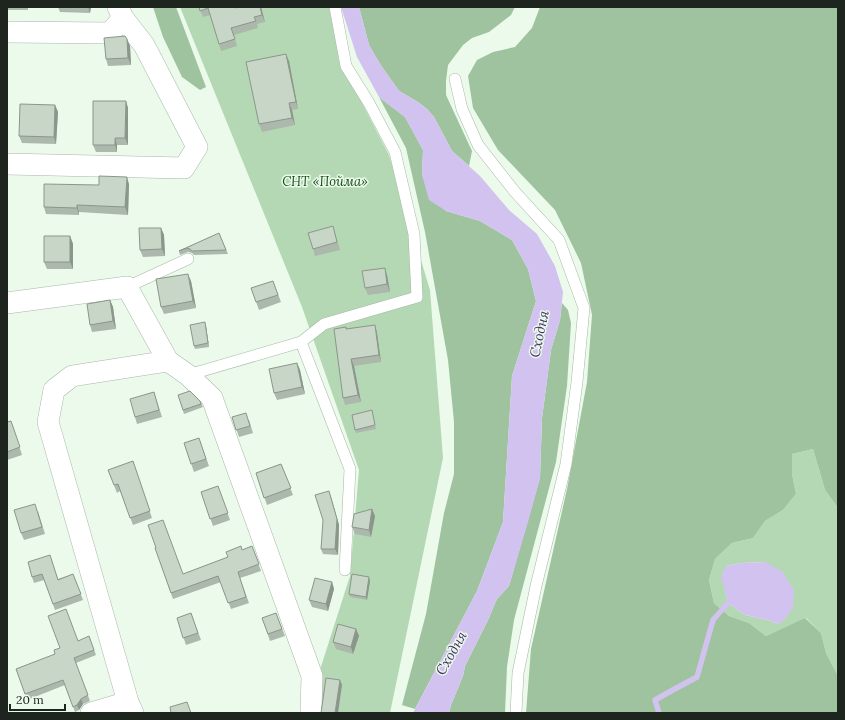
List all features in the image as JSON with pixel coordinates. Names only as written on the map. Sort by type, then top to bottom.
[{"type":"street","points":[[7,32],[110,33],[121,13],[144,45],[197,147],[184,168],[7,164]]},
{"type":"street","points":[[7,303],[127,287],[168,361],[188,375],[212,398],[312,676],[311,713]]},
{"type":"street","points":[[91,713],[131,708],[48,422],[54,390],[72,376],[168,361]]},
{"type":"lane","points":[[188,375],[301,342],[324,324],[417,297],[414,234],[395,152],[369,103],[346,66],[335,7]]},
{"type":"lane","points":[[455,79],[462,109],[478,145],[516,192],[559,240],[584,308],[577,382],[566,464],[536,586],[518,672],[516,713]]},
{"type":"lane","points":[[127,287],[188,259]]},
{"type":"lane","points":[[301,342],[350,469],[345,570]]},
{"type":"green space","points":[[153,7],[176,7],[206,87],[200,90],[182,77],[163,37]]},
{"type":"green space","name":"СНТ «Пойма»","points":[[180,7],[331,7],[344,68],[389,155],[430,290],[443,458],[390,713],[318,713],[318,676],[350,576],[359,470],[302,307]]},
{"type":"green space","points":[[359,7],[515,7],[511,15],[489,32],[472,38],[463,45],[448,65],[446,95],[472,151],[469,166],[452,151],[434,117],[418,102],[399,91],[380,64],[369,45]]},
{"type":"green space","points":[[540,7],[838,7],[838,508],[825,490],[813,449],[792,454],[792,474],[796,494],[783,510],[765,521],[753,538],[732,543],[715,559],[709,580],[714,603],[729,616],[749,623],[766,636],[805,618],[821,633],[826,653],[838,676],[838,713],[526,713],[531,649],[567,489],[587,382],[592,315],[581,263],[555,210],[498,150],[473,108],[468,76],[477,60],[493,52],[515,47],[532,28]]},
{"type":"green space","points":[[379,97],[405,117],[423,150],[422,175],[446,211],[480,221],[512,240],[528,269],[536,301],[512,376],[503,522],[477,591],[415,709],[402,705],[426,614],[444,513],[454,474],[454,422],[448,360],[425,232],[406,148]]},
{"type":"green space","points":[[562,303],[568,310],[571,323],[567,386],[556,462],[514,620],[507,667],[505,713],[449,713],[463,676],[465,666],[497,599],[509,586],[540,478],[542,418],[551,350],[560,320]]},
{"type":"green space","points":[[813,449],[825,490],[838,508],[838,676],[826,653],[821,633],[806,618],[766,636],[749,623],[729,616],[714,603],[709,580],[715,559],[732,543],[753,538],[765,521],[783,510],[796,494],[792,474],[792,454]],"holes":[[[765,562],[779,624],[745,615],[728,603],[725,590],[726,566],[741,563]]]},
{"type":"water","name":"Сходня","points":[[341,7],[359,7],[369,45],[399,91],[427,109],[434,117],[452,151],[480,176],[509,210],[537,234],[555,266],[563,292],[560,320],[551,350],[542,418],[540,478],[509,586],[497,599],[465,666],[463,676],[449,713],[413,713],[477,591],[503,522],[512,376],[536,301],[528,269],[512,240],[480,221],[446,211],[429,200],[422,175],[423,150],[405,117],[379,97],[357,57]]},
{"type":"water","points":[[765,562],[783,572],[794,591],[793,608],[785,619],[779,624],[745,615],[728,603],[721,576],[726,566],[741,563]]},
{"type":"building","points":[[199,7],[260,7],[262,15],[254,17],[256,21],[231,28],[235,39],[219,44],[208,8],[200,11]]},
{"type":"building","points":[[125,36],[127,39],[128,58],[106,59],[104,38]]},
{"type":"building","points":[[286,54],[296,102],[289,103],[292,118],[259,124],[246,62]]},
{"type":"building","points":[[93,101],[126,101],[125,138],[115,138],[115,145],[93,145]]},
{"type":"building","points":[[20,104],[55,105],[54,137],[19,136]]},
{"type":"building","points":[[99,176],[127,177],[125,207],[77,205],[77,208],[44,207],[44,184],[99,185]]},
{"type":"building","points":[[333,226],[337,242],[313,249],[308,233]]},
{"type":"building","points":[[139,228],[161,228],[162,249],[140,250]]},
{"type":"building","points":[[219,233],[226,250],[192,251],[187,248],[179,251]]},
{"type":"building","points":[[44,236],[70,236],[70,262],[44,262]]},
{"type":"building","points":[[385,268],[387,284],[365,288],[362,271]]},
{"type":"building","points":[[188,274],[193,301],[161,307],[156,279]]},
{"type":"building","points":[[273,281],[278,295],[256,302],[251,288]]},
{"type":"building","points":[[110,300],[113,321],[90,325],[87,304]]},
{"type":"building","points":[[205,322],[208,343],[194,346],[190,325]]},
{"type":"building","points":[[375,325],[379,355],[351,359],[358,395],[343,398],[334,329]]},
{"type":"building","points":[[297,363],[302,387],[274,393],[269,369]]},
{"type":"building","points":[[190,391],[201,404],[183,410],[178,395]]},
{"type":"building","points":[[154,392],[159,410],[135,417],[130,399]]},
{"type":"building","points":[[372,410],[375,425],[355,430],[352,415]]},
{"type":"building","points":[[246,413],[250,426],[236,430],[232,417]]},
{"type":"building","points":[[11,421],[20,447],[7,452],[7,422]]},
{"type":"building","points":[[199,438],[206,459],[191,464],[184,443]]},
{"type":"building","points":[[133,461],[150,511],[130,518],[118,484],[114,485],[108,470]]},
{"type":"building","points":[[281,464],[291,488],[264,498],[256,473]]},
{"type":"building","points":[[218,486],[228,513],[210,519],[201,492]]},
{"type":"building","points":[[329,491],[337,519],[335,549],[321,549],[323,520],[315,495]]},
{"type":"building","points":[[35,504],[42,527],[21,533],[14,510]]},
{"type":"building","points":[[372,509],[369,530],[352,527],[354,514]]},
{"type":"building","points":[[163,520],[183,574],[228,557],[226,552],[241,546],[242,550],[252,546],[259,564],[238,572],[246,597],[228,603],[218,576],[171,593],[148,525]]},
{"type":"building","points":[[50,555],[58,580],[73,574],[81,594],[53,604],[42,574],[32,577],[28,562]]},
{"type":"building","points":[[352,574],[369,577],[366,597],[349,594]]},
{"type":"building","points":[[315,578],[332,582],[326,604],[309,600]]},
{"type":"building","points":[[66,609],[78,641],[89,636],[94,650],[74,658],[88,695],[81,699],[77,705],[73,707],[63,680],[25,694],[16,669],[55,654],[54,650],[60,648],[48,616]]},
{"type":"building","points":[[191,613],[198,633],[183,638],[177,618]]},
{"type":"building","points":[[276,613],[282,629],[268,634],[262,618]]},
{"type":"building","points":[[338,624],[356,629],[351,647],[333,642]]},
{"type":"building","points":[[326,678],[340,680],[335,713],[321,713]]},
{"type":"building","points":[[187,702],[191,713],[171,713],[170,707]]},
{"type":"waterway","points":[[659,713],[655,700],[697,677],[713,620],[728,603]]}]
